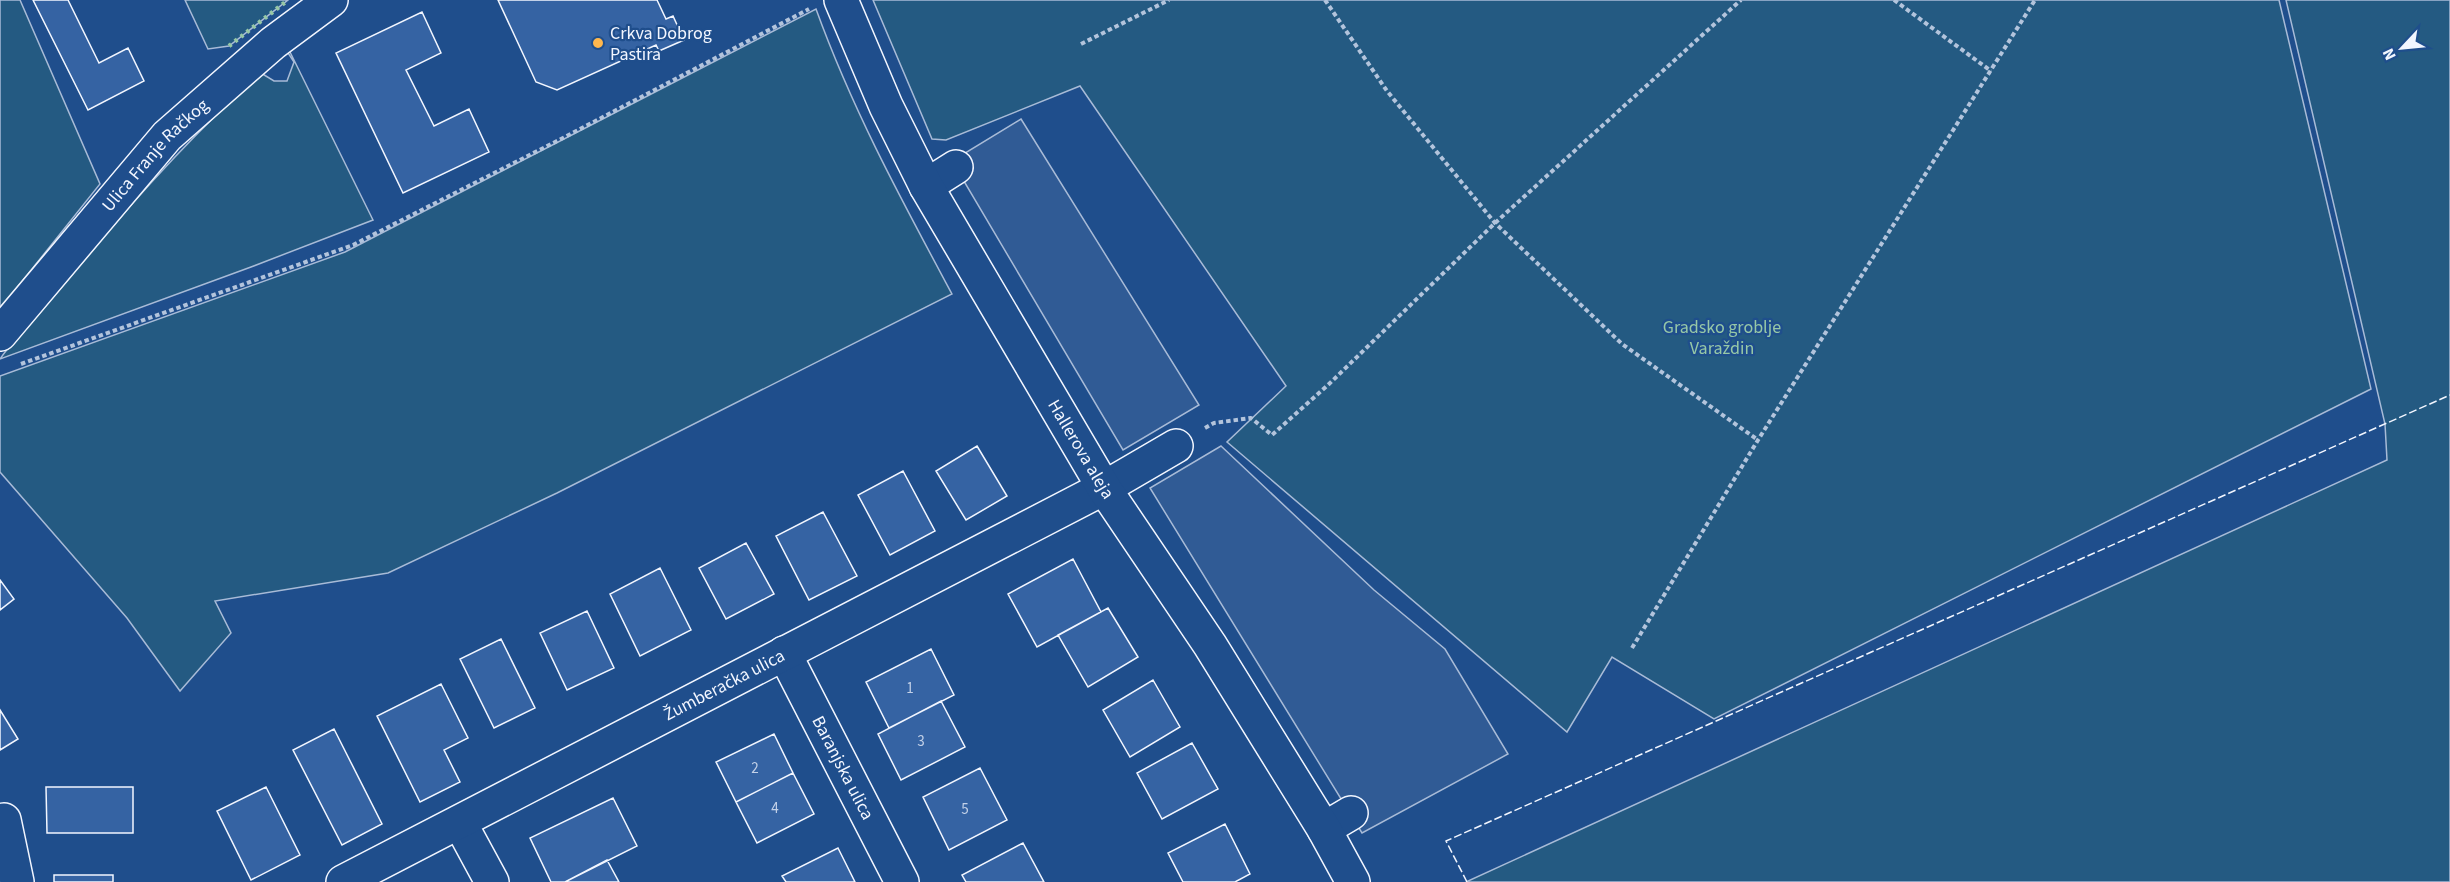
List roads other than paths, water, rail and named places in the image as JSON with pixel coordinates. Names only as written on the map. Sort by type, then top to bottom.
[{"type":"street","name":"Ulica Franje Račkog","points":[[0,334],[166,136],[273,43],[331,0]]},
{"type":"street","name":"Hallerova aleja","points":[[828,3],[886,106],[926,186],[1104,488],[1210,645],[1337,821],[1353,882]]},
{"type":"street","points":[[926,186],[956,167]]},
{"type":"street","name":"Žumberačka ulica","points":[[343,882],[1104,488],[1176,446]]},
{"type":"street","name":"Baranjska ulica","points":[[784,653],[902,882]]},
{"type":"street","points":[[4,820],[17,882]]},
{"type":"street","points":[[460,823],[492,882]]},
{"type":"place","name":"Crkva Dobrog Pastira","points":[[598,43]]},
{"type":"park label","name":"Gradsko groblje Varaždin","points":[[1722,337]]}]
